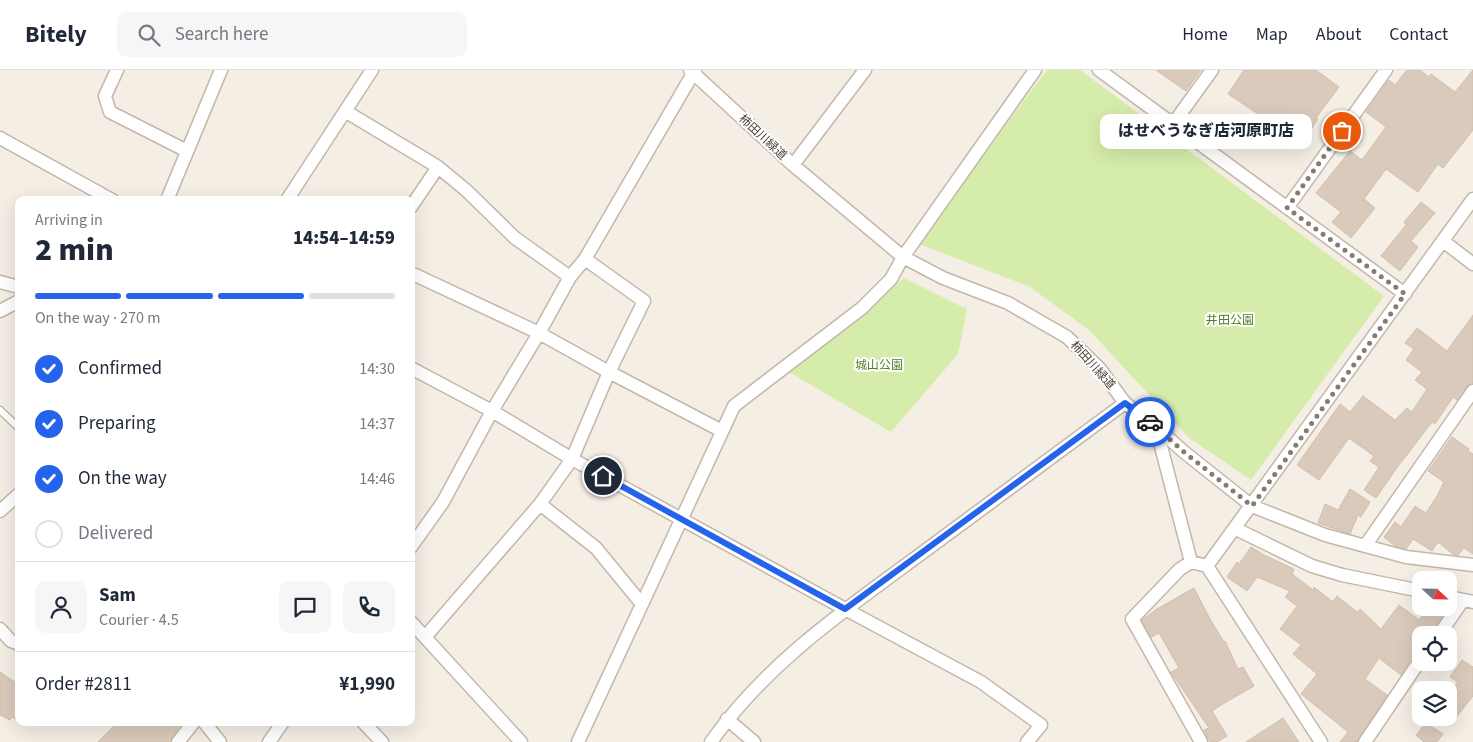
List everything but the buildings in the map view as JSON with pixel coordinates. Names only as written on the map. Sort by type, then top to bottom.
[{"type":"street","points":[[117,70],[105,96],[110,112],[187,151]]},
{"type":"street","points":[[170,196],[221,70]]},
{"type":"street","points":[[289,196],[372,70]]},
{"type":"street","points":[[793,165],[865,70]]},
{"type":"street","points":[[578,742],[734,406],[862,308],[891,280],[903,257],[1035,70]]},
{"type":"street","points":[[1099,70],[1405,294]]},
{"type":"street","points":[[1173,124],[1212,70]]},
{"type":"street","points":[[1287,208],[1386,70]]},
{"type":"street","points":[[415,541],[443,502],[492,411],[570,277],[585,259],[693,71]]},
{"type":"street","name":"柿田川緑道","points":[[693,71],[793,165],[903,257],[943,278],[1008,303],[1068,337],[1100,370],[1125,403],[1156,426],[1184,452],[1252,506],[1325,536],[1406,557],[1473,565]]},
{"type":"street","points":[[345,111],[438,167],[467,191],[516,238],[570,277]]},
{"type":"street","points":[[0,138],[105,196]]},
{"type":"street","points":[[415,200],[438,167]]},
{"type":"street","points":[[1207,566],[1473,199]]},
{"type":"street","points":[[1443,241],[1473,264]]},
{"type":"street","points":[[425,637],[540,504],[572,459],[609,372],[644,301],[585,259]]},
{"type":"street","points":[[415,275],[539,333],[722,431]]},
{"type":"street","points":[[0,282],[15,286]]},
{"type":"street","points":[[0,311],[15,302]]},
{"type":"street","points":[[415,370],[492,411],[572,459],[981,682],[1041,725],[1027,742]]},
{"type":"street","points":[[1365,546],[1473,391]]},
{"type":"street","points":[[711,742],[727,719],[782,661],[845,609],[1125,403]]},
{"type":"street","points":[[1156,426],[1191,562]]},
{"type":"street","points":[[0,511],[15,500]]},
{"type":"street","points":[[540,504],[596,548],[641,603]]},
{"type":"street","points":[[1236,528],[1312,566],[1342,575],[1412,590]]},
{"type":"street","points":[[1201,742],[1132,619],[1180,569],[1191,562],[1207,566],[1321,742]]},
{"type":"street","points":[[1447,626],[1468,601]]},
{"type":"street","points":[[415,626],[521,742]]},
{"type":"street","points":[[0,629],[11,641],[15,642]]},
{"type":"street","points":[[1365,742],[1413,671]]},
{"type":"street","points":[[727,719],[754,742]]},
{"type":"street","points":[[178,742],[191,726]]},
{"type":"street","points":[[207,726],[220,742]]},
{"type":"street","points":[[269,742],[280,726]]},
{"type":"street","points":[[367,726],[382,742]]},
{"type":"lane","points":[[0,410],[15,424]]},
{"type":"green space","name":"井田公園","points":[[1047,70],[1080,70],[1384,296],[1251,480],[1188,437],[1089,330],[1030,287],[917,243]]},
{"type":"green space","name":"城山公園","points":[[904,278],[967,309],[958,354],[891,432],[789,372]]},
{"type":"way so far","points":[[1150,422],[1184,452],[1252,506],[1405,294],[1287,208],[1342,131]]},
{"type":"place","name":"はせべうなぎ店河原町店","points":[[1342,131]]},
{"type":"route","points":[[603,476],[845,609],[1125,403],[1150,422]]}]
